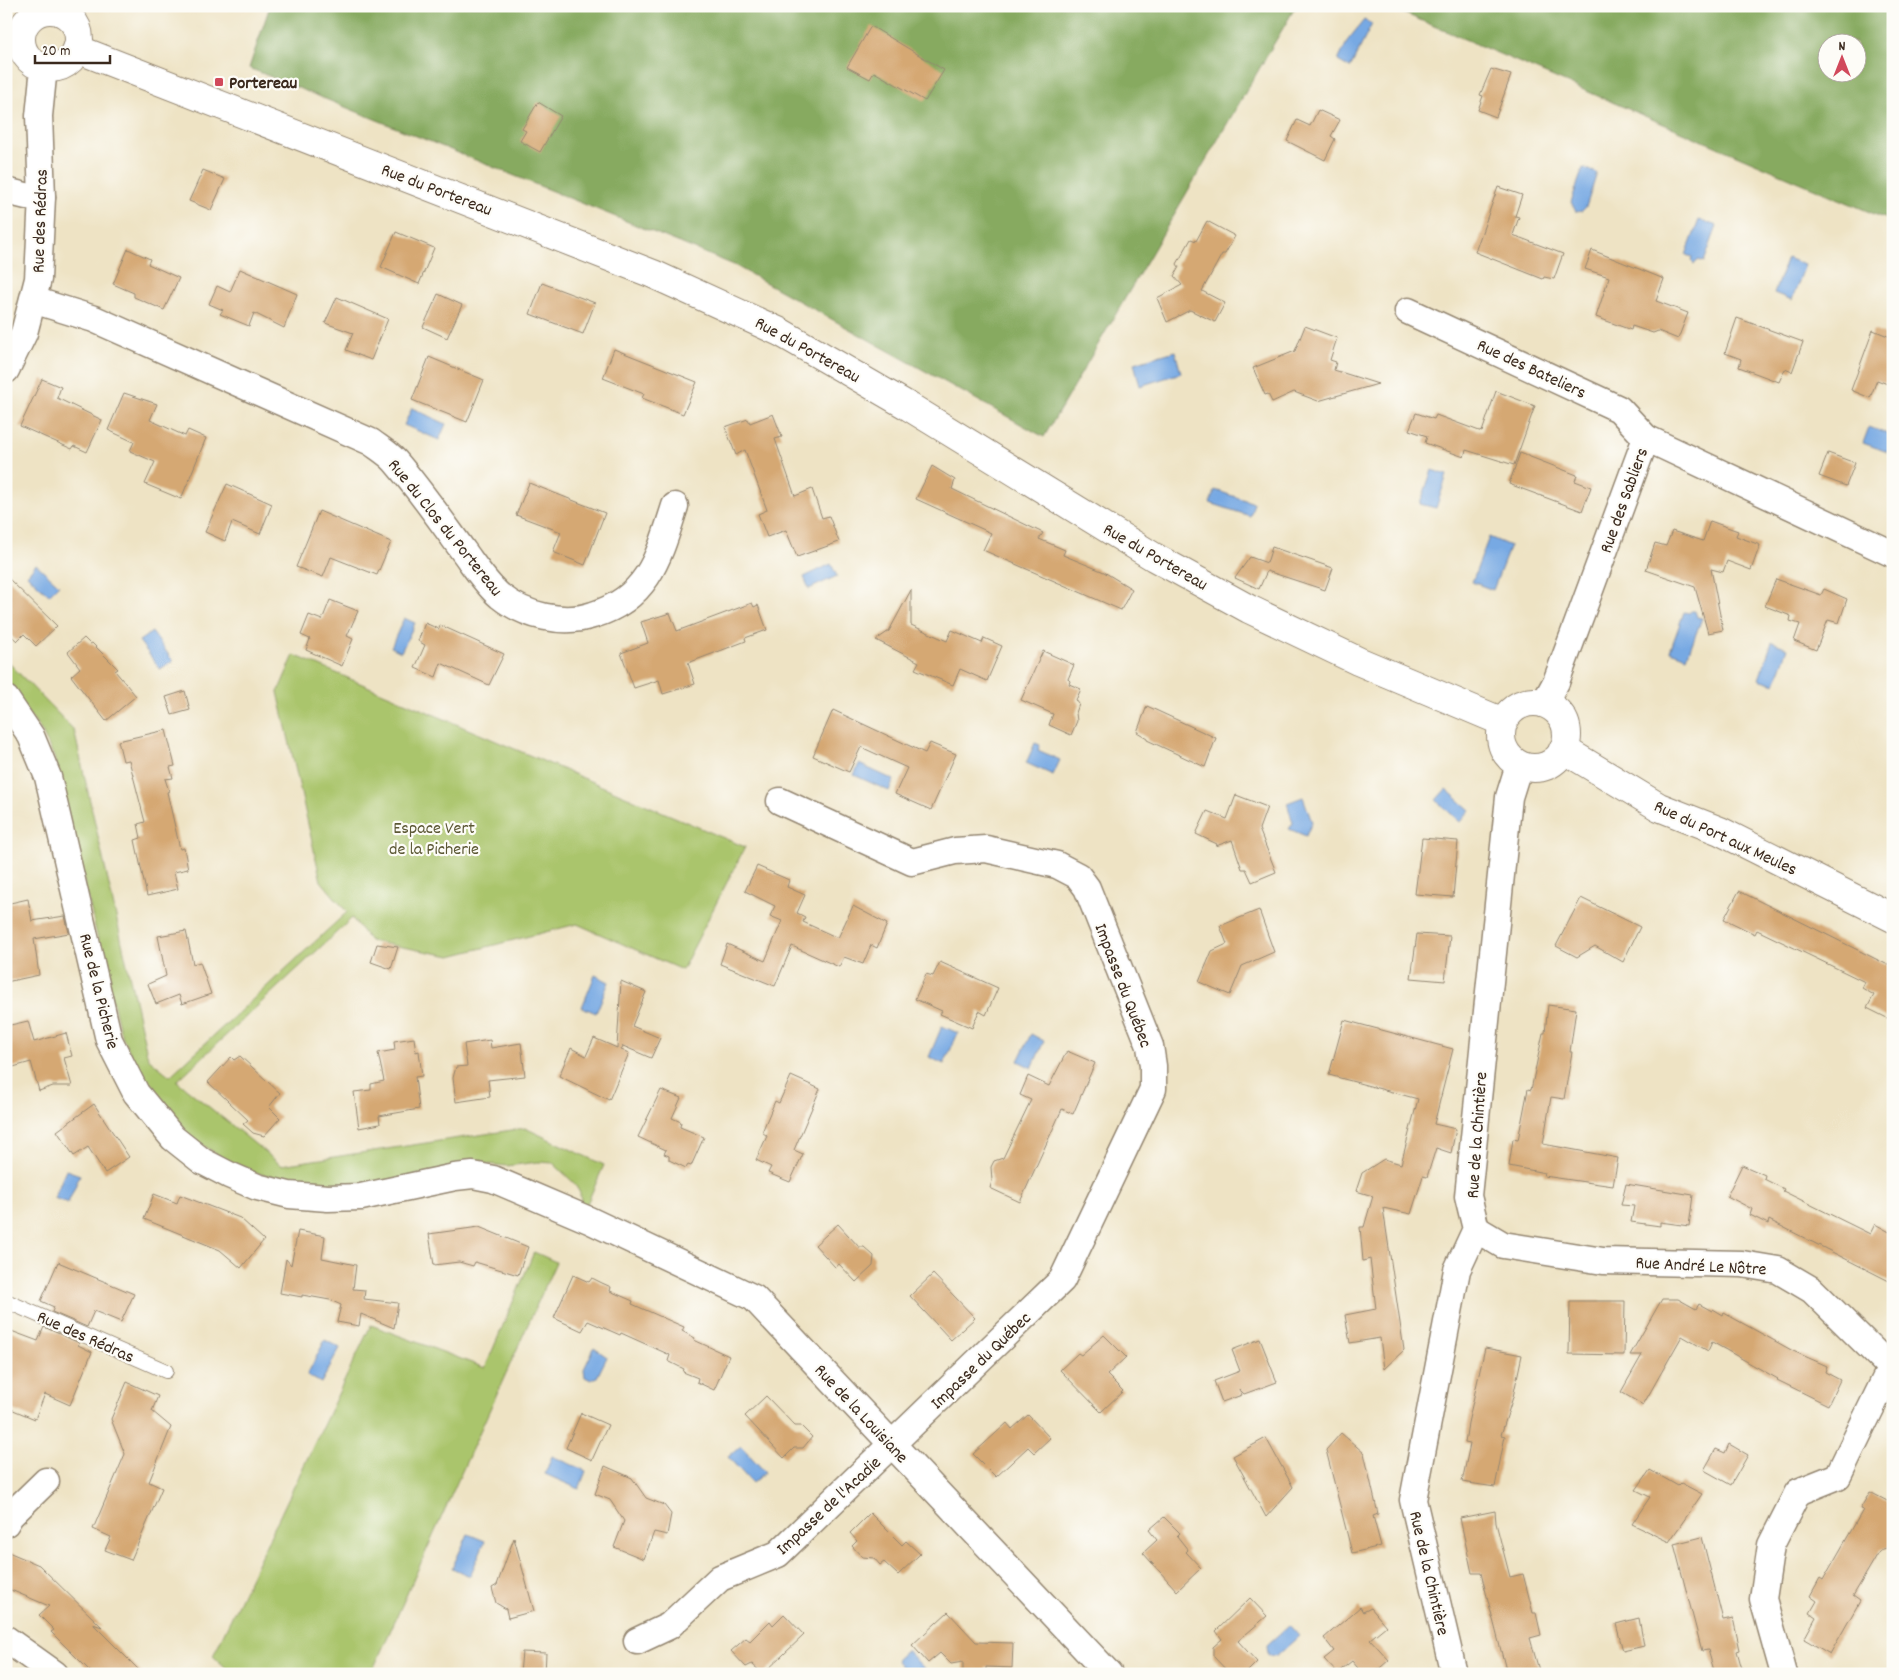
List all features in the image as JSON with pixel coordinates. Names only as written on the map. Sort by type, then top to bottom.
[{"type":"street","points":[[55,10],[72,20],[77,29],[79,39],[77,49],[68,62],[60,66],[44,67],[35,63],[25,53],[21,38],[14,26],[36,14],[55,10]]},
{"type":"street","name":"Rue du Portereau","points":[[77,49],[653,274],[739,312],[821,355],[1154,556],[1249,609],[1358,661],[1504,722]]},
{"type":"street","name":"Rue des Rédras","points":[[6,370],[24,333],[33,300],[40,258],[42,197],[39,116],[44,67]]},
{"type":"street","points":[[6,191],[26,196],[42,197]]},
{"type":"street","name":"Rue du Clos du Portereau","points":[[33,300],[94,319],[371,442],[394,459],[483,578],[500,596],[520,609],[552,618],[580,619],[606,611],[630,597],[647,578],[659,555],[675,506]]},
{"type":"street","name":"Rue des Bateliers","points":[[1408,311],[1619,409],[1646,438]]},
{"type":"street","name":"Rue des Sabliers","points":[[1544,704],[1556,682],[1646,438],[1893,554]]},
{"type":"street","name":"Rue de la Picherie","points":[[6,699],[31,736],[48,777],[109,1040],[136,1093],[173,1138],[202,1161],[229,1176],[256,1187],[289,1195],[328,1198],[361,1197],[472,1175],[493,1179],[589,1220]]},
{"type":"street","points":[[1525,703],[1544,704],[1562,718],[1566,739],[1563,749],[1557,758],[1549,764],[1529,768],[1519,765],[1505,751],[1501,732],[1504,722],[1509,714],[1525,703]]},
{"type":"street","name":"Rue du Port aux Meules","points":[[1563,749],[1659,807],[1720,831],[1893,918]]},
{"type":"street","name":"Rue de la Chintière","points":[[1454,1674],[1413,1500],[1457,1270],[1476,1229],[1468,1196],[1510,797],[1519,765]]},
{"type":"street","name":"Impasse du Québec","points":[[780,801],[912,862],[954,851],[986,849],[1057,865],[1078,876],[1087,888],[1150,1046],[1153,1066],[1153,1089],[1062,1280],[892,1445]]},
{"type":"street","name":"Rue de la Louisiane","points":[[589,1220],[754,1298],[892,1445],[1096,1669]]},
{"type":"street","name":"Rue André Le Nôtre","points":[[1476,1229],[1503,1245],[1603,1261],[1742,1264],[1778,1270],[1812,1290],[1891,1370]]},
{"type":"street","points":[[1784,1674],[1763,1599],[1771,1545],[1798,1492],[1838,1476],[1891,1370]]},
{"type":"street","name":"Impasse de l'Acadie","points":[[637,1641],[670,1626],[720,1578],[778,1554],[892,1445]]},
{"type":"street","points":[[6,1523],[10,1516],[46,1481]]},
{"type":"street","points":[[6,1639],[55,1674]]},
{"type":"lane","name":"Rue des Rédras","points":[[6,1301],[166,1372]]},
{"type":"green space","points":[[270,6],[1296,6],[1044,437],[734,265],[249,68]]},
{"type":"green space","points":[[1387,6],[1893,6],[1893,222]]},
{"type":"green space","name":"Espace Vert de la Picherie","points":[[294,655],[745,847],[682,970],[577,924],[451,956],[370,941],[352,918],[177,1081],[281,1165],[525,1128],[604,1165],[586,1206],[581,1203],[580,1193],[574,1183],[553,1163],[538,1162],[507,1166],[475,1163],[363,1186],[327,1186],[255,1173],[221,1157],[195,1140],[170,1117],[148,1092],[120,1031],[54,757],[42,732],[6,684],[6,660],[74,730],[148,1058],[170,1076],[347,912],[321,881],[278,692]]},
{"type":"green space","points":[[534,1252],[556,1262],[371,1674],[233,1674],[213,1656],[371,1325],[485,1368]]},
{"type":"water","points":[[1364,20],[1372,24],[1350,68],[1338,61],[1348,40]]},
{"type":"water","points":[[1583,168],[1597,173],[1586,207],[1582,211],[1576,212],[1571,202]]},
{"type":"water","points":[[1699,220],[1717,226],[1704,262],[1699,260],[1694,264],[1691,261],[1692,257],[1686,255]]},
{"type":"water","points":[[1787,258],[1805,265],[1792,300],[1774,293]]},
{"type":"water","points":[[1175,351],[1181,373],[1140,386],[1134,363]]},
{"type":"water","points":[[412,408],[446,424],[439,440],[404,425]]},
{"type":"water","points":[[1869,427],[1893,436],[1893,454],[1863,443]]},
{"type":"water","points":[[1432,470],[1447,475],[1436,508],[1420,504]]},
{"type":"water","points":[[1215,490],[1254,503],[1250,516],[1210,503]]},
{"type":"water","points":[[1489,537],[1510,546],[1493,590],[1472,582]]},
{"type":"water","points":[[36,564],[59,585],[49,595],[27,575]]},
{"type":"water","points":[[831,564],[837,576],[809,589],[804,577]]},
{"type":"water","points":[[1695,611],[1697,617],[1702,618],[1687,657],[1670,651],[1684,612],[1689,613]]},
{"type":"water","points":[[404,618],[415,623],[401,652],[391,647]]},
{"type":"water","points":[[152,632],[173,661],[160,669],[139,641]]},
{"type":"water","points":[[1772,642],[1788,648],[1775,684],[1759,679]]},
{"type":"water","points":[[1035,743],[1040,745],[1038,750],[1060,760],[1053,775],[1026,763]]},
{"type":"water","points":[[859,764],[894,780],[889,791],[854,775]]},
{"type":"water","points":[[1446,789],[1470,810],[1460,822],[1436,800]]},
{"type":"water","points":[[1303,797],[1312,822],[1306,836],[1289,829],[1293,823],[1287,803]]},
{"type":"water","points":[[595,975],[609,982],[596,1013],[582,1007]]},
{"type":"water","points":[[942,1026],[958,1033],[944,1064],[929,1057]]},
{"type":"water","points":[[1031,1034],[1044,1041],[1032,1068],[1018,1061]]},
{"type":"water","points":[[66,1170],[80,1175],[68,1203],[54,1198]]},
{"type":"water","points":[[325,1340],[340,1348],[321,1383],[307,1375]]},
{"type":"water","points":[[594,1348],[607,1357],[597,1377],[591,1380],[585,1377],[584,1369]]},
{"type":"water","points":[[741,1446],[765,1472],[752,1483],[728,1457]]},
{"type":"water","points":[[552,1456],[586,1471],[579,1489],[545,1474]]},
{"type":"water","points":[[468,1534],[485,1541],[470,1576],[452,1568]]},
{"type":"water","points":[[1289,1625],[1299,1636],[1277,1656],[1268,1655],[1267,1645]]},
{"type":"water","points":[[907,1650],[929,1674],[909,1674],[896,1660]]},
{"type":"building","points":[[871,26],[944,70],[925,101],[874,72],[870,79],[847,67]]},
{"type":"building","points":[[1491,69],[1511,75],[1496,117],[1478,110],[1483,96],[1480,95]]},
{"type":"building","points":[[538,102],[561,116],[540,152],[520,141],[526,131],[522,129]]},
{"type":"building","points":[[1318,110],[1340,120],[1331,136],[1335,139],[1325,160],[1287,141],[1297,120],[1310,126]]},
{"type":"building","points":[[203,170],[225,179],[211,210],[189,201]]},
{"type":"building","points":[[1498,187],[1522,195],[1515,216],[1519,217],[1513,235],[1563,254],[1554,279],[1544,277],[1543,279],[1475,252]]},
{"type":"building","points":[[1207,221],[1235,236],[1225,254],[1222,254],[1202,291],[1225,303],[1215,322],[1190,310],[1167,322],[1157,298],[1182,285],[1174,276],[1179,267],[1177,264],[1191,239],[1196,241]]},
{"type":"building","points":[[396,232],[434,248],[419,284],[381,267]]},
{"type":"building","points":[[128,249],[150,259],[148,264],[179,278],[164,310],[134,297],[134,293],[113,284]]},
{"type":"building","points":[[1592,250],[1664,279],[1656,301],[1688,313],[1678,339],[1658,331],[1653,333],[1632,326],[1631,330],[1596,317],[1609,277],[1585,269]]},
{"type":"building","points":[[240,269],[297,294],[284,328],[254,313],[249,326],[220,314],[223,310],[209,304],[217,286],[230,292]]},
{"type":"building","points":[[542,283],[595,303],[583,334],[530,314]]},
{"type":"building","points":[[438,294],[462,305],[447,338],[423,327]]},
{"type":"building","points":[[337,297],[388,319],[371,360],[346,350],[353,333],[325,323]]},
{"type":"building","points":[[1737,318],[1803,342],[1792,372],[1785,369],[1779,382],[1739,367],[1741,359],[1725,353]]},
{"type":"building","points":[[1305,326],[1337,338],[1330,360],[1336,362],[1334,370],[1378,384],[1318,401],[1294,392],[1272,402],[1268,394],[1265,395],[1253,368],[1295,351]]},
{"type":"building","points":[[1873,330],[1893,338],[1893,386],[1877,380],[1870,398],[1851,390]]},
{"type":"building","points":[[614,349],[697,382],[683,414],[642,398],[644,394],[603,378]]},
{"type":"building","points":[[429,357],[484,380],[467,422],[412,400]]},
{"type":"building","points":[[42,379],[61,387],[57,398],[102,420],[87,452],[74,446],[72,449],[20,426]]},
{"type":"building","points":[[1496,391],[1535,406],[1514,465],[1466,450],[1464,457],[1425,443],[1427,436],[1409,430],[1416,413],[1434,419],[1436,415],[1482,432]]},
{"type":"building","points":[[124,393],[157,404],[150,420],[185,436],[188,430],[206,438],[181,499],[145,484],[155,462],[130,451],[134,442],[108,430]]},
{"type":"building","points":[[773,414],[782,437],[775,439],[795,496],[812,489],[822,518],[829,516],[839,542],[797,557],[786,530],[767,537],[758,514],[767,510],[745,450],[736,455],[725,427],[748,419],[750,423]]},
{"type":"building","points":[[1520,453],[1577,475],[1575,481],[1591,487],[1582,511],[1509,484]]},
{"type":"building","points":[[1828,453],[1855,463],[1846,486],[1819,476]]},
{"type":"building","points":[[932,466],[955,480],[952,489],[1043,533],[1039,539],[1065,550],[1063,555],[1104,572],[1132,589],[1121,610],[983,550],[991,533],[916,499]]},
{"type":"building","points":[[529,483],[605,513],[585,565],[553,552],[561,532],[516,515]]},
{"type":"building","points":[[227,484],[272,504],[260,534],[232,522],[225,541],[205,532]]},
{"type":"building","points":[[319,511],[391,542],[377,575],[331,557],[323,577],[296,567]]},
{"type":"building","points":[[1710,521],[1738,531],[1736,536],[1760,545],[1751,570],[1727,561],[1723,572],[1711,569],[1723,630],[1708,633],[1695,587],[1646,570],[1655,543],[1666,546],[1672,531],[1703,541]]},
{"type":"building","points":[[1272,547],[1333,568],[1325,590],[1267,571],[1259,589],[1235,578],[1250,557],[1267,563]]},
{"type":"building","points":[[6,576],[57,626],[36,646],[24,634],[17,641],[6,631]]},
{"type":"building","points":[[1776,579],[1821,595],[1824,589],[1847,599],[1839,623],[1828,620],[1816,650],[1794,641],[1800,624],[1790,621],[1791,616],[1765,606]]},
{"type":"building","points":[[911,590],[911,625],[947,641],[952,630],[982,643],[984,638],[1002,646],[987,681],[960,669],[953,685],[915,669],[919,662],[876,640],[889,631]]},
{"type":"building","points":[[330,600],[358,611],[347,636],[353,639],[342,666],[306,650],[310,639],[301,635],[309,615],[322,620]]},
{"type":"building","points":[[752,603],[754,607],[758,605],[767,630],[745,638],[746,641],[688,663],[695,684],[663,694],[659,680],[634,688],[621,653],[648,643],[641,622],[670,613],[677,631]]},
{"type":"building","points":[[425,623],[439,629],[440,625],[504,654],[489,685],[441,663],[436,677],[415,668],[425,645],[418,641]]},
{"type":"building","points":[[84,638],[90,644],[92,643],[118,669],[115,671],[136,696],[106,721],[71,676],[80,668],[68,652]]},
{"type":"building","points":[[1043,651],[1074,665],[1068,679],[1070,681],[1069,684],[1081,689],[1076,700],[1079,704],[1076,713],[1077,721],[1071,735],[1049,725],[1053,714],[1021,700]]},
{"type":"building","points":[[185,691],[190,710],[172,715],[166,697]]},
{"type":"building","points":[[1147,706],[1216,738],[1205,767],[1147,740],[1147,738],[1137,732]]},
{"type":"building","points":[[833,710],[925,753],[930,743],[956,754],[931,810],[895,794],[907,768],[861,747],[849,772],[813,756]]},
{"type":"building","points":[[166,730],[175,766],[170,767],[173,778],[165,779],[169,791],[167,792],[180,849],[184,848],[188,869],[174,872],[178,889],[147,896],[135,840],[141,838],[138,824],[145,822],[129,760],[123,761],[118,741]]},
{"type":"building","points":[[1236,795],[1267,807],[1259,829],[1276,872],[1252,882],[1246,869],[1242,869],[1232,840],[1216,846],[1217,844],[1196,834],[1207,811],[1227,819]]},
{"type":"building","points":[[1422,838],[1458,841],[1453,897],[1415,894]]},
{"type":"building","points":[[757,866],[789,880],[787,887],[805,895],[797,913],[805,917],[803,922],[838,938],[853,906],[887,924],[877,948],[871,945],[863,964],[844,957],[839,967],[792,946],[775,986],[720,964],[727,944],[765,961],[782,921],[770,916],[775,906],[745,891]]},
{"type":"building","points":[[1739,891],[1888,965],[1893,956],[1893,1021],[1867,1008],[1874,995],[1862,988],[1865,982],[1757,930],[1755,934],[1724,919]]},
{"type":"building","points":[[1581,898],[1640,927],[1623,962],[1595,946],[1577,957],[1556,946]]},
{"type":"building","points":[[28,899],[32,921],[65,916],[69,933],[34,939],[39,975],[6,982],[6,904]]},
{"type":"building","points":[[1259,910],[1274,952],[1242,966],[1230,995],[1199,982],[1212,951],[1227,944],[1220,926]]},
{"type":"building","points":[[186,931],[193,964],[200,962],[211,994],[182,1004],[179,995],[156,1004],[148,984],[166,976],[158,936]]},
{"type":"building","points":[[1417,934],[1450,936],[1445,981],[1411,978]]},
{"type":"building","points":[[377,944],[398,947],[391,969],[371,962]]},
{"type":"building","points":[[940,962],[998,988],[986,1015],[979,1011],[972,1028],[940,1014],[942,1011],[915,999],[926,974],[933,976]]},
{"type":"building","points":[[621,981],[646,992],[632,1026],[660,1038],[651,1058],[623,1046],[621,1050],[629,1053],[609,1100],[559,1076],[571,1048],[586,1056],[594,1038],[617,1048]]},
{"type":"building","points":[[1548,1005],[1576,1009],[1570,1052],[1572,1052],[1564,1099],[1551,1097],[1543,1144],[1618,1158],[1613,1186],[1544,1176],[1545,1173],[1509,1166],[1513,1139],[1518,1140],[1528,1089],[1531,1090],[1543,1033],[1545,1033]]},
{"type":"building","points":[[1344,1020],[1453,1049],[1434,1124],[1456,1129],[1451,1153],[1436,1148],[1427,1177],[1423,1176],[1411,1214],[1383,1208],[1404,1350],[1384,1369],[1380,1338],[1350,1343],[1345,1315],[1376,1309],[1370,1259],[1363,1261],[1360,1227],[1364,1227],[1373,1196],[1356,1191],[1362,1173],[1384,1159],[1401,1164],[1418,1099],[1329,1075]]},
{"type":"building","points":[[28,1021],[34,1042],[66,1033],[72,1056],[64,1058],[72,1086],[53,1086],[39,1091],[31,1062],[6,1069],[6,1026]]},
{"type":"building","points":[[414,1038],[416,1052],[419,1051],[422,1076],[415,1077],[419,1109],[379,1116],[380,1124],[359,1128],[354,1092],[371,1090],[371,1084],[384,1081],[378,1053],[395,1050],[394,1041]]},
{"type":"building","points":[[490,1040],[491,1048],[521,1043],[525,1076],[488,1080],[490,1097],[456,1102],[453,1078],[456,1067],[467,1066],[464,1044]]},
{"type":"building","points":[[1067,1051],[1095,1063],[1073,1114],[1062,1109],[1020,1202],[990,1188],[992,1181],[991,1167],[994,1161],[1003,1158],[1031,1100],[1020,1095],[1028,1076],[1049,1086]]},
{"type":"building","points":[[240,1056],[280,1093],[269,1107],[280,1118],[264,1136],[253,1133],[243,1124],[248,1120],[208,1082],[231,1057],[234,1060]]},
{"type":"building","points":[[791,1076],[820,1089],[794,1150],[803,1154],[790,1182],[768,1173],[771,1167],[756,1160],[767,1136],[762,1132],[775,1101],[779,1103]]},
{"type":"building","points":[[661,1090],[681,1098],[672,1118],[681,1122],[680,1127],[704,1137],[691,1166],[688,1165],[686,1168],[669,1160],[669,1156],[664,1154],[666,1150],[638,1137]]},
{"type":"building","points":[[94,1104],[129,1157],[105,1173],[88,1147],[74,1156],[57,1131]]},
{"type":"building","points":[[1742,1165],[1765,1175],[1764,1179],[1784,1189],[1783,1191],[1870,1234],[1875,1224],[1893,1234],[1893,1283],[1769,1220],[1768,1224],[1750,1215],[1752,1209],[1727,1196]]},
{"type":"building","points":[[1626,1184],[1693,1195],[1689,1226],[1660,1222],[1660,1226],[1631,1222],[1634,1206],[1621,1205]]},
{"type":"building","points":[[154,1194],[177,1203],[180,1195],[240,1218],[264,1240],[241,1268],[220,1250],[144,1219]]},
{"type":"building","points":[[838,1224],[859,1247],[864,1247],[874,1256],[873,1266],[856,1282],[839,1264],[835,1267],[815,1245]]},
{"type":"building","points":[[479,1227],[528,1247],[518,1275],[475,1262],[473,1266],[459,1262],[434,1265],[429,1234]]},
{"type":"building","points":[[298,1231],[325,1236],[322,1258],[356,1265],[353,1289],[365,1290],[364,1299],[398,1303],[394,1328],[361,1314],[359,1326],[337,1322],[341,1305],[330,1300],[280,1293],[286,1259],[291,1265]]},
{"type":"building","points":[[58,1262],[134,1294],[121,1322],[94,1311],[87,1327],[52,1312],[54,1307],[41,1301]]},
{"type":"building","points":[[933,1274],[975,1318],[951,1340],[910,1296]]},
{"type":"building","points":[[573,1275],[589,1282],[592,1278],[611,1287],[610,1291],[633,1301],[632,1304],[684,1327],[682,1331],[695,1338],[694,1340],[729,1356],[714,1390],[697,1382],[698,1378],[683,1372],[684,1369],[668,1361],[670,1355],[621,1333],[620,1335],[588,1321],[582,1331],[554,1318]]},
{"type":"building","points":[[1662,1299],[1678,1299],[1696,1309],[1699,1304],[1723,1315],[1724,1313],[1793,1351],[1827,1366],[1825,1372],[1840,1380],[1828,1405],[1777,1380],[1712,1342],[1708,1351],[1682,1336],[1643,1405],[1621,1392],[1642,1355],[1630,1355]]},
{"type":"building","points":[[1570,1301],[1625,1301],[1624,1355],[1569,1354]]},
{"type":"building","points":[[44,1327],[79,1343],[78,1345],[92,1352],[70,1405],[45,1394],[35,1419],[6,1407],[6,1329],[38,1341]]},
{"type":"building","points":[[1104,1335],[1126,1357],[1107,1375],[1123,1391],[1101,1412],[1060,1370],[1078,1353],[1081,1355]]},
{"type":"building","points":[[1260,1339],[1277,1382],[1244,1394],[1239,1389],[1242,1395],[1222,1402],[1214,1381],[1240,1371],[1232,1350]]},
{"type":"building","points":[[1485,1348],[1522,1355],[1513,1397],[1501,1435],[1505,1436],[1495,1487],[1462,1482],[1470,1444],[1465,1443],[1468,1423]]},
{"type":"building","points":[[127,1382],[158,1396],[152,1411],[171,1427],[149,1482],[162,1488],[131,1560],[105,1550],[111,1537],[93,1529],[125,1454],[111,1419]]},
{"type":"building","points":[[766,1396],[795,1426],[801,1426],[812,1437],[803,1448],[794,1448],[784,1458],[745,1416]]},
{"type":"building","points":[[581,1413],[608,1425],[592,1460],[566,1448]]},
{"type":"building","points":[[1028,1415],[1050,1438],[1034,1453],[1028,1447],[996,1477],[973,1454],[1007,1423],[1012,1429]]},
{"type":"building","points":[[1341,1433],[1364,1453],[1378,1514],[1373,1516],[1381,1546],[1352,1553],[1326,1450]]},
{"type":"building","points":[[1266,1438],[1293,1487],[1266,1517],[1233,1456]]},
{"type":"building","points":[[1729,1444],[1748,1455],[1731,1485],[1704,1470],[1716,1449],[1725,1453]]},
{"type":"building","points":[[605,1466],[632,1478],[646,1498],[664,1505],[671,1514],[667,1535],[654,1532],[644,1559],[614,1547],[624,1521],[610,1500],[595,1494]]},
{"type":"building","points":[[1650,1470],[1678,1486],[1681,1483],[1702,1494],[1669,1542],[1632,1524],[1650,1497],[1636,1490]]},
{"type":"building","points":[[1870,1492],[1893,1504],[1893,1546],[1880,1550],[1853,1596],[1860,1601],[1830,1654],[1804,1639],[1816,1617],[1810,1613],[1817,1601],[1810,1596],[1820,1578],[1823,1580],[1863,1510],[1860,1509]]},
{"type":"building","points":[[1495,1511],[1496,1523],[1510,1577],[1523,1574],[1533,1613],[1536,1613],[1541,1635],[1530,1638],[1540,1674],[1507,1674],[1481,1573],[1472,1573],[1460,1518]]},
{"type":"building","points":[[870,1513],[902,1545],[906,1541],[920,1554],[898,1575],[884,1562],[880,1565],[874,1558],[862,1557],[852,1546],[857,1541],[850,1533]]},
{"type":"building","points":[[1164,1517],[1180,1533],[1177,1536],[1188,1550],[1186,1552],[1201,1568],[1177,1591],[1143,1553],[1157,1540],[1149,1530]]},
{"type":"building","points":[[1702,1537],[1723,1620],[1733,1618],[1740,1650],[1737,1651],[1742,1669],[1725,1674],[1715,1674],[1708,1650],[1702,1651],[1674,1544]]},
{"type":"building","points":[[514,1538],[534,1611],[508,1618],[506,1609],[496,1603],[492,1588],[497,1585]]},
{"type":"building","points":[[6,1551],[39,1565],[102,1627],[93,1624],[143,1674],[93,1674],[51,1632],[54,1630],[39,1615],[49,1606],[6,1588]]},
{"type":"building","points":[[1250,1598],[1267,1616],[1238,1641],[1257,1662],[1245,1674],[1230,1674],[1213,1656],[1213,1647],[1222,1639],[1216,1631]]},
{"type":"building","points":[[1360,1607],[1363,1612],[1371,1608],[1386,1626],[1370,1639],[1389,1660],[1373,1674],[1363,1674],[1352,1661],[1337,1673],[1324,1659],[1334,1651],[1324,1638]]},
{"type":"building","points":[[948,1612],[976,1642],[1013,1643],[1012,1668],[986,1667],[986,1674],[963,1674],[963,1662],[951,1664],[940,1653],[928,1663],[912,1645]]},
{"type":"building","points":[[784,1614],[804,1635],[763,1674],[752,1664],[746,1667],[731,1651],[746,1638],[750,1641],[770,1621],[773,1625]]},
{"type":"building","points":[[1639,1618],[1644,1646],[1623,1651],[1616,1624]]},
{"type":"building","points":[[522,1652],[546,1653],[545,1674],[520,1674]]},
{"type":"place","name":"Portereau","points":[[219,82]]}]
